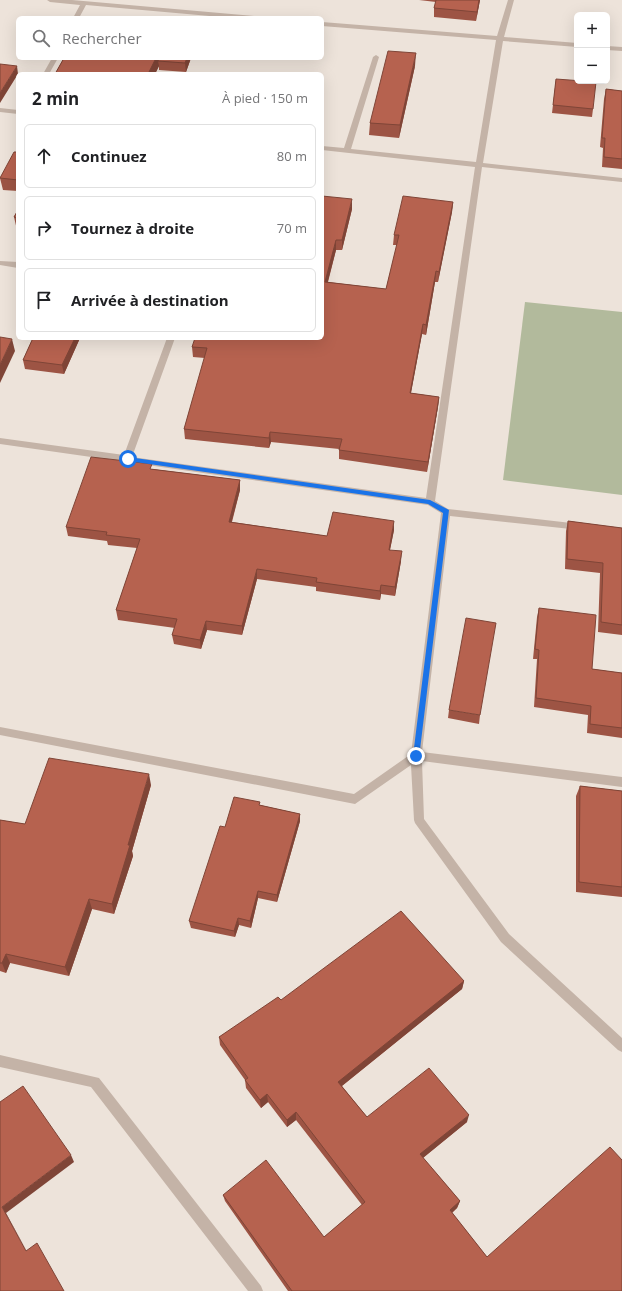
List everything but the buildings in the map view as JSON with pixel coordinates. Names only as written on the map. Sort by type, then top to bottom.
[{"type":"street","points":[[50,0],[231,16]]},
{"type":"street","points":[[430,502],[479,164],[500,39],[511,0]]},
{"type":"street","points":[[77,16],[84,3]]},
{"type":"street","points":[[324,24],[574,45]]},
{"type":"street","points":[[610,48],[622,49]]},
{"type":"street","points":[[347,151],[376,57]]},
{"type":"street","points":[[47,72],[53,60]]},
{"type":"street","points":[[0,110],[16,112]]},
{"type":"street","points":[[324,148],[622,180]]},
{"type":"street","points":[[0,263],[16,265]]},
{"type":"street","points":[[128,459],[170,340]]},
{"type":"street","points":[[0,441],[430,502],[446,512],[592,529]]},
{"type":"street","points":[[446,512],[416,756],[419,820],[505,938],[622,1046]]},
{"type":"street","points":[[0,731],[356,799],[416,756],[622,782]]},
{"type":"street","points":[[0,1061],[95,1082],[256,1291]]},
{"type":"green space","points":[[525,302],[622,312],[622,495],[503,480]]},
{"type":"route","points":[[128,459],[430,502],[446,512],[416,756]]}]
